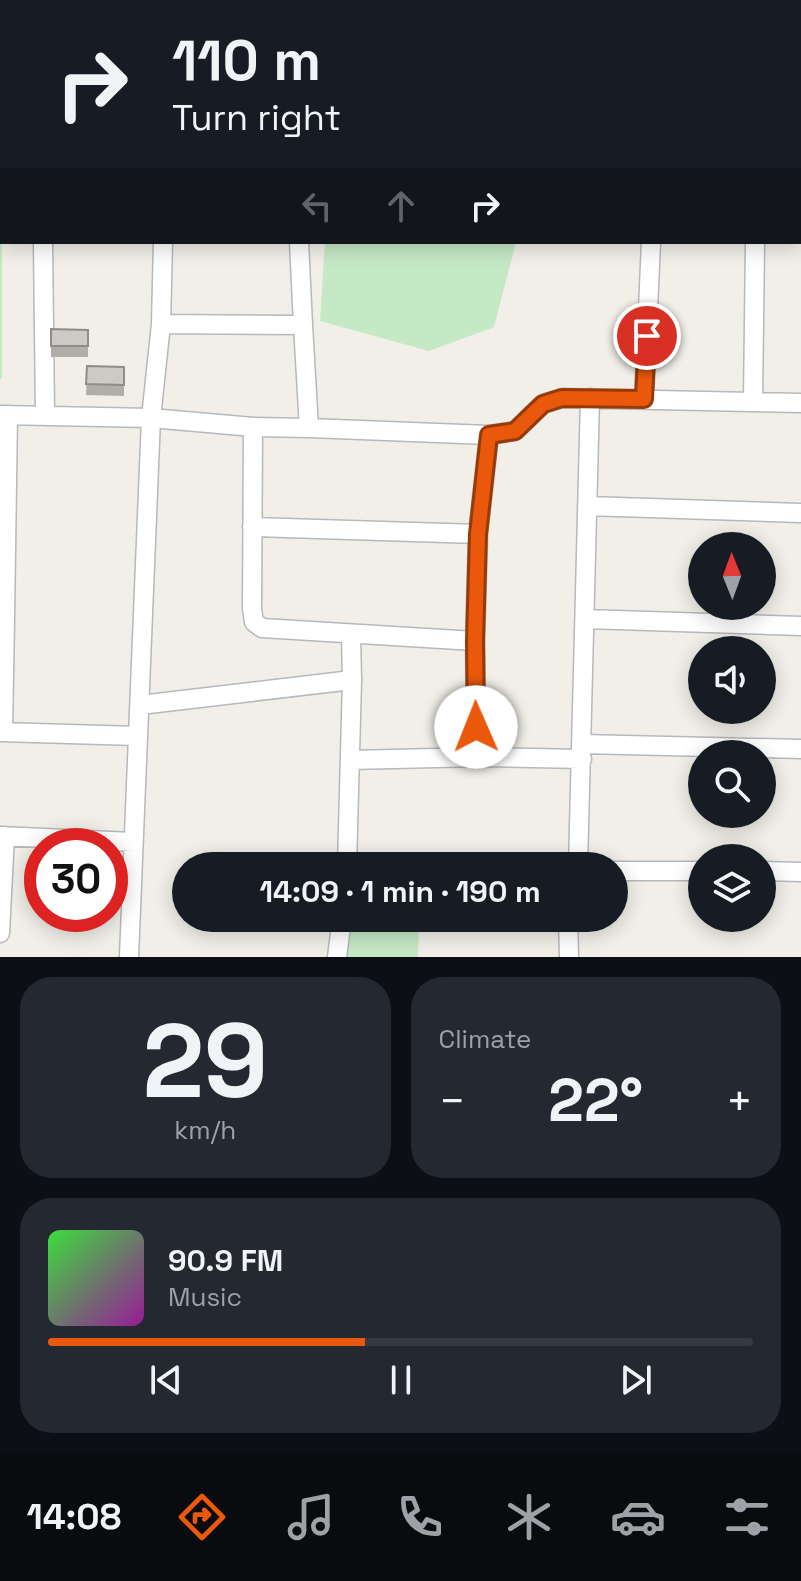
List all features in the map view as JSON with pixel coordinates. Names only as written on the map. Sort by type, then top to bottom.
[{"type":"street","points":[[43,244],[45,415]]},
{"type":"street","points":[[129,957],[151,418],[161,324],[163,244]]},
{"type":"street","points":[[299,244],[309,428]]},
{"type":"street","points":[[644,399],[651,244]]},
{"type":"street","points":[[753,402],[755,244]]},
{"type":"street","points":[[161,324],[303,325]]},
{"type":"street","points":[[137,736],[2,732],[4,415],[151,418],[253,427],[489,435],[515,431],[543,404],[562,398],[801,403]]},
{"type":"street","points":[[578,852],[590,398]]},
{"type":"street","points":[[253,427],[254,622],[262,628],[475,641]]},
{"type":"street","points":[[479,757],[475,641],[478,534],[489,435]]},
{"type":"street","points":[[587,506],[801,513]]},
{"type":"street","points":[[252,527],[478,534]]},
{"type":"street","points":[[585,619],[801,626]]},
{"type":"street","points":[[347,852],[351,634]]},
{"type":"street","points":[[140,705],[352,680]]},
{"type":"street","points":[[350,760],[582,751],[801,749]]},
{"type":"street","points":[[0,933],[3,836],[133,842]]},
{"type":"street","points":[[628,871],[688,871]]},
{"type":"street","points":[[776,871],[801,872]]},
{"type":"street","points":[[337,957],[340,932]]},
{"type":"street","points":[[568,932],[569,957]]},
{"type":"green space","points":[[0,244],[2,244],[2,379]]},
{"type":"green space","points":[[325,244],[515,244],[494,327],[429,351],[320,321]]},
{"type":"green space","points":[[344,932],[419,932],[418,957],[344,957]]},
{"type":"building","points":[[51,329],[88,330],[88,346],[51,346]]},
{"type":"building","points":[[87,366],[124,367],[124,385],[86,384]]},
{"type":"route","points":[[476,727],[478,534],[489,435],[515,431],[543,404],[562,398],[644,399],[647,336]]}]
